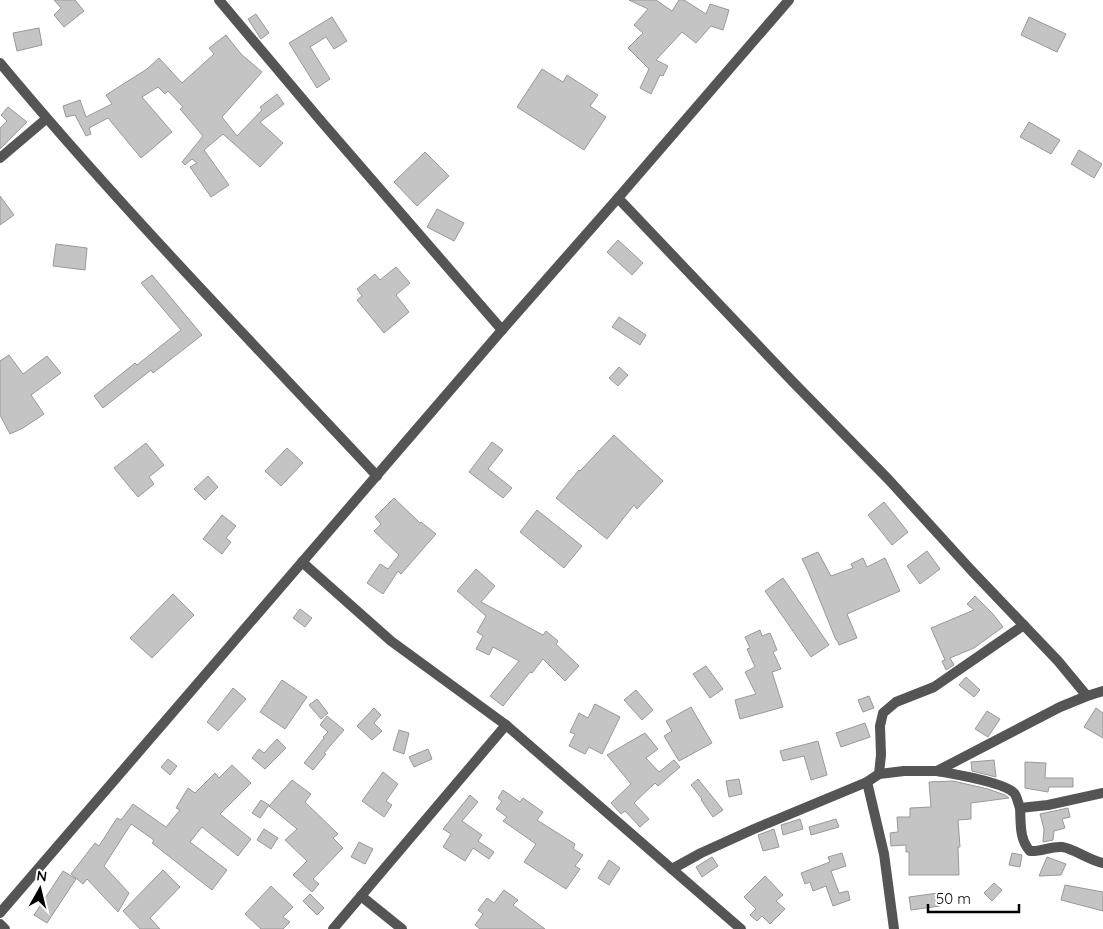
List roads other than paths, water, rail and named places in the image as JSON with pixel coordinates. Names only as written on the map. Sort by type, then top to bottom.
[{"type":"street","points":[[218,0],[327,129],[502,330]]},
{"type":"street","points":[[0,913],[789,0]]},
{"type":"street","points":[[0,63],[46,119],[377,476]]},
{"type":"street","points":[[0,158],[46,119]]},
{"type":"street","points":[[618,198],[889,480],[1058,661],[1087,696]]},
{"type":"street","points":[[302,562],[391,641],[506,725],[741,929]]},
{"type":"street","points":[[879,774],[881,755],[880,726],[883,713],[896,702],[934,687],[1024,625]]},
{"type":"street","points":[[937,771],[1060,707],[1103,691]]},
{"type":"street","points":[[333,929],[506,725]]},
{"type":"street","points":[[672,869],[719,845],[867,782],[879,774],[937,771],[1005,787],[1015,793],[1020,808],[1024,844],[1030,851],[1038,852],[1053,847],[1062,847],[1103,863]]},
{"type":"street","points":[[867,782],[884,854],[894,929]]},
{"type":"street","points":[[1020,808],[1048,805],[1103,793]]},
{"type":"street","points":[[361,896],[402,929]]},
{"type":"street","points":[[0,924],[5,929]]}]
